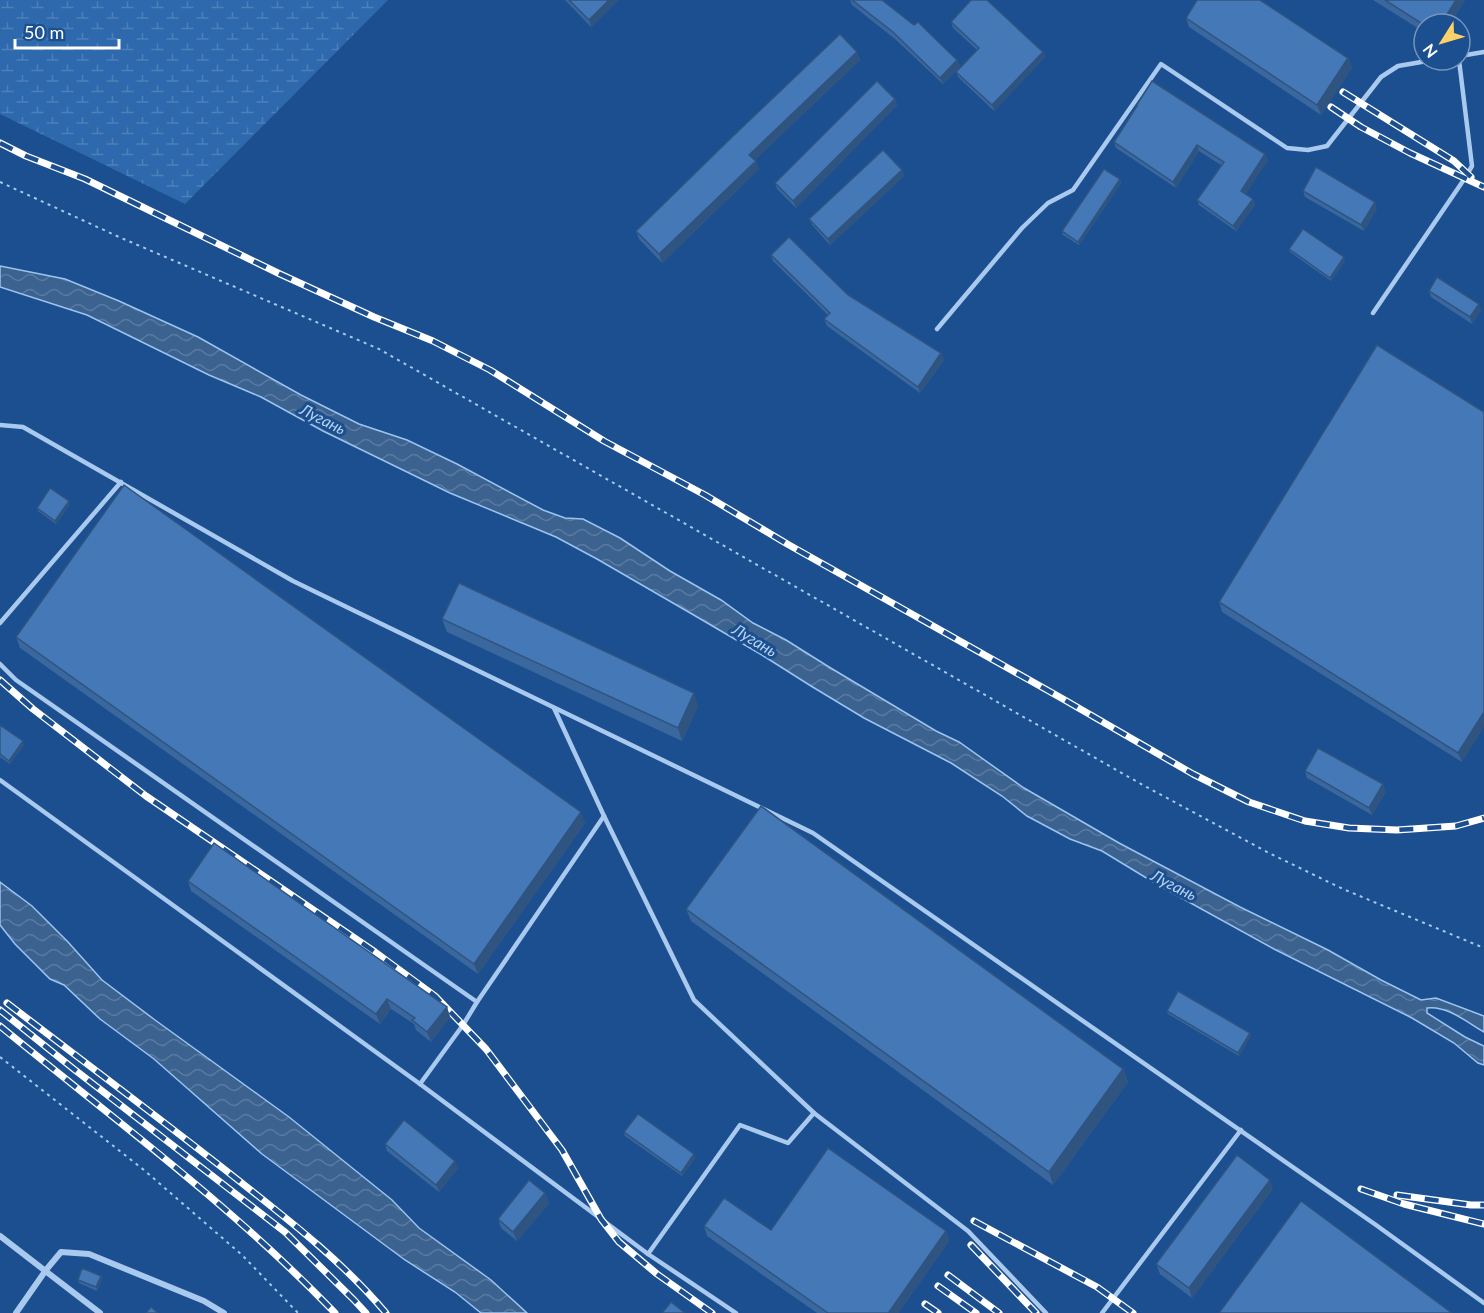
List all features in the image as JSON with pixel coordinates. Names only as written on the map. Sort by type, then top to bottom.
[{"type":"street","points":[[0,1236],[100,1313]]},
{"type":"street","points":[[16,1313],[61,1252],[89,1254],[204,1301],[224,1313]]},
{"type":"lane","points":[[937,328],[1022,228],[1048,203],[1073,190],[1161,64],[1287,148],[1308,150],[1327,146],[1381,77],[1398,66],[1412,64]]},
{"type":"lane","points":[[1373,313],[1472,166],[1460,72]]},
{"type":"lane","points":[[0,425],[23,427],[293,581],[813,833],[1376,1225],[1484,1303]]},
{"type":"lane","points":[[0,623],[121,482]]},
{"type":"lane","points":[[0,664],[16,680],[477,1002]]},
{"type":"lane","points":[[554,707],[603,816],[694,1000],[814,1113],[968,1231],[1046,1313]]},
{"type":"lane","points":[[0,780],[420,1084],[648,1254],[736,1313]]},
{"type":"lane","points":[[420,1084],[463,1025],[603,816]]},
{"type":"lane","points":[[648,1254],[740,1125],[788,1143],[814,1113]]},
{"type":"lane","points":[[1102,1313],[1240,1130]]},
{"type":"path","points":[[0,182],[119,237],[379,349],[1161,795],[1269,853],[1343,889],[1484,948]]},
{"type":"path","points":[[0,1057],[144,1170],[242,1255],[298,1313]]},
{"type":"green space","points":[[0,0],[388,0],[185,204],[0,114]]},
{"type":"water","name":"Лугань","points":[[0,266],[65,279],[119,301],[198,337],[301,395],[359,424],[407,440],[543,510],[565,518],[583,519],[620,538],[670,571],[721,600],[753,623],[786,640],[936,731],[959,742],[1024,788],[1119,843],[1421,1000],[1436,998],[1484,1016],[1484,1032],[1450,1012],[1427,1008],[1427,1013],[1484,1046],[1484,1065],[1478,1063],[1454,1043],[1412,1018],[1274,949],[1158,885],[1102,851],[1070,839],[1027,816],[1002,796],[951,763],[864,718],[762,655],[597,559],[556,537],[450,493],[323,431],[261,397],[209,375],[87,315],[0,287]]},
{"type":"water","points":[[0,882],[32,906],[102,980],[289,1117],[392,1200],[419,1228],[491,1280],[527,1313],[481,1313],[262,1154],[154,1059],[100,1019],[64,985],[50,979],[15,944],[0,925]]},
{"type":"building","points":[[569,0],[609,0],[589,20]]},
{"type":"building","points":[[852,0],[882,0],[914,25],[918,22],[957,60],[940,78],[893,32]]},
{"type":"building","points":[[971,0],[987,0],[1043,52],[992,105],[956,72],[979,48],[951,22]]},
{"type":"building","points":[[1197,0],[1260,0],[1348,58],[1317,105],[1186,18]]},
{"type":"building","points":[[1385,0],[1456,0],[1448,12],[1412,12],[1412,17]]},
{"type":"building","points":[[840,34],[857,52],[749,155],[756,161],[659,254],[636,231]]},
{"type":"building","points":[[877,81],[895,99],[793,201],[775,183]]},
{"type":"building","points":[[1152,81],[1265,154],[1241,191],[1253,199],[1233,226],[1197,200],[1224,162],[1197,145],[1173,182],[1114,142]]},
{"type":"building","points":[[883,150],[902,170],[828,239],[809,219]]},
{"type":"building","points":[[1316,167],[1375,202],[1361,225],[1303,191]]},
{"type":"building","points":[[1104,169],[1120,179],[1078,242],[1062,231]]},
{"type":"building","points":[[1303,229],[1344,257],[1330,278],[1289,249]]},
{"type":"building","points":[[789,237],[848,295],[941,353],[918,387],[824,319],[830,313],[771,255]]},
{"type":"building","points":[[1437,277],[1479,304],[1470,317],[1429,291]]},
{"type":"building","points":[[1377,345],[1484,412],[1484,712],[1458,753],[1219,602]]},
{"type":"building","points":[[124,485],[581,812],[474,964],[16,637]]},
{"type":"building","points":[[50,488],[69,501],[55,521],[37,508]]},
{"type":"building","points":[[459,583],[694,693],[678,728],[442,619]]},
{"type":"building","points":[[0,725],[23,741],[9,761],[0,754]]},
{"type":"building","points":[[1318,748],[1383,784],[1369,808],[1305,771]]},
{"type":"building","points":[[761,806],[1123,1069],[1049,1172],[686,909]]},
{"type":"building","points":[[214,843],[447,1007],[427,1032],[412,1020],[415,1018],[387,999],[376,1014],[188,881]]},
{"type":"building","points":[[1178,991],[1250,1033],[1238,1053],[1167,1011]]},
{"type":"building","points":[[638,1114],[694,1154],[681,1173],[624,1132]]},
{"type":"building","points":[[404,1120],[455,1161],[436,1185],[385,1144]]},
{"type":"building","points":[[828,1148],[946,1231],[889,1313],[828,1313],[704,1226],[724,1198],[771,1230]]},
{"type":"building","points":[[1237,1155],[1270,1180],[1189,1288],[1156,1264]]},
{"type":"building","points":[[529,1180],[545,1193],[513,1232],[498,1219]]},
{"type":"building","points":[[1301,1201],[1452,1313],[1219,1313]]},
{"type":"building","points":[[82,1268],[101,1276],[96,1287],[78,1280]]},
{"type":"building","points":[[671,1302],[685,1313],[662,1313]]},
{"type":"building","points":[[151,1307],[158,1313],[146,1313]]},
{"type":"railway","points":[[1343,92],[1454,161],[1471,177]]},
{"type":"railway","points":[[1331,107],[1361,127],[1410,153],[1484,187]]},
{"type":"railway","points":[[0,143],[26,156],[85,179],[280,274],[433,341],[490,370],[604,441],[705,495],[1193,774],[1249,802],[1305,821],[1349,828],[1397,830],[1456,826],[1484,818]]},
{"type":"railway","points":[[0,680],[33,709],[146,796],[375,952],[435,996],[486,1049],[562,1150],[601,1219],[619,1242],[657,1274],[712,1313]]},
{"type":"railway","points":[[7,1003],[258,1195],[334,1259],[386,1313]]},
{"type":"railway","points":[[0,1010],[285,1232],[366,1313]]},
{"type":"railway","points":[[0,1026],[214,1200],[335,1313]]},
{"type":"railway","points":[[1361,1189],[1404,1204],[1484,1224]]},
{"type":"railway","points":[[1397,1195],[1484,1205]]},
{"type":"railway","points":[[974,1221],[1097,1287],[1133,1313]]},
{"type":"railway","points":[[971,1245],[1036,1313]]},
{"type":"railway","points":[[948,1275],[999,1313]]},
{"type":"railway","points":[[938,1286],[976,1313]]},
{"type":"railway","points":[[925,1304],[938,1313]]}]
